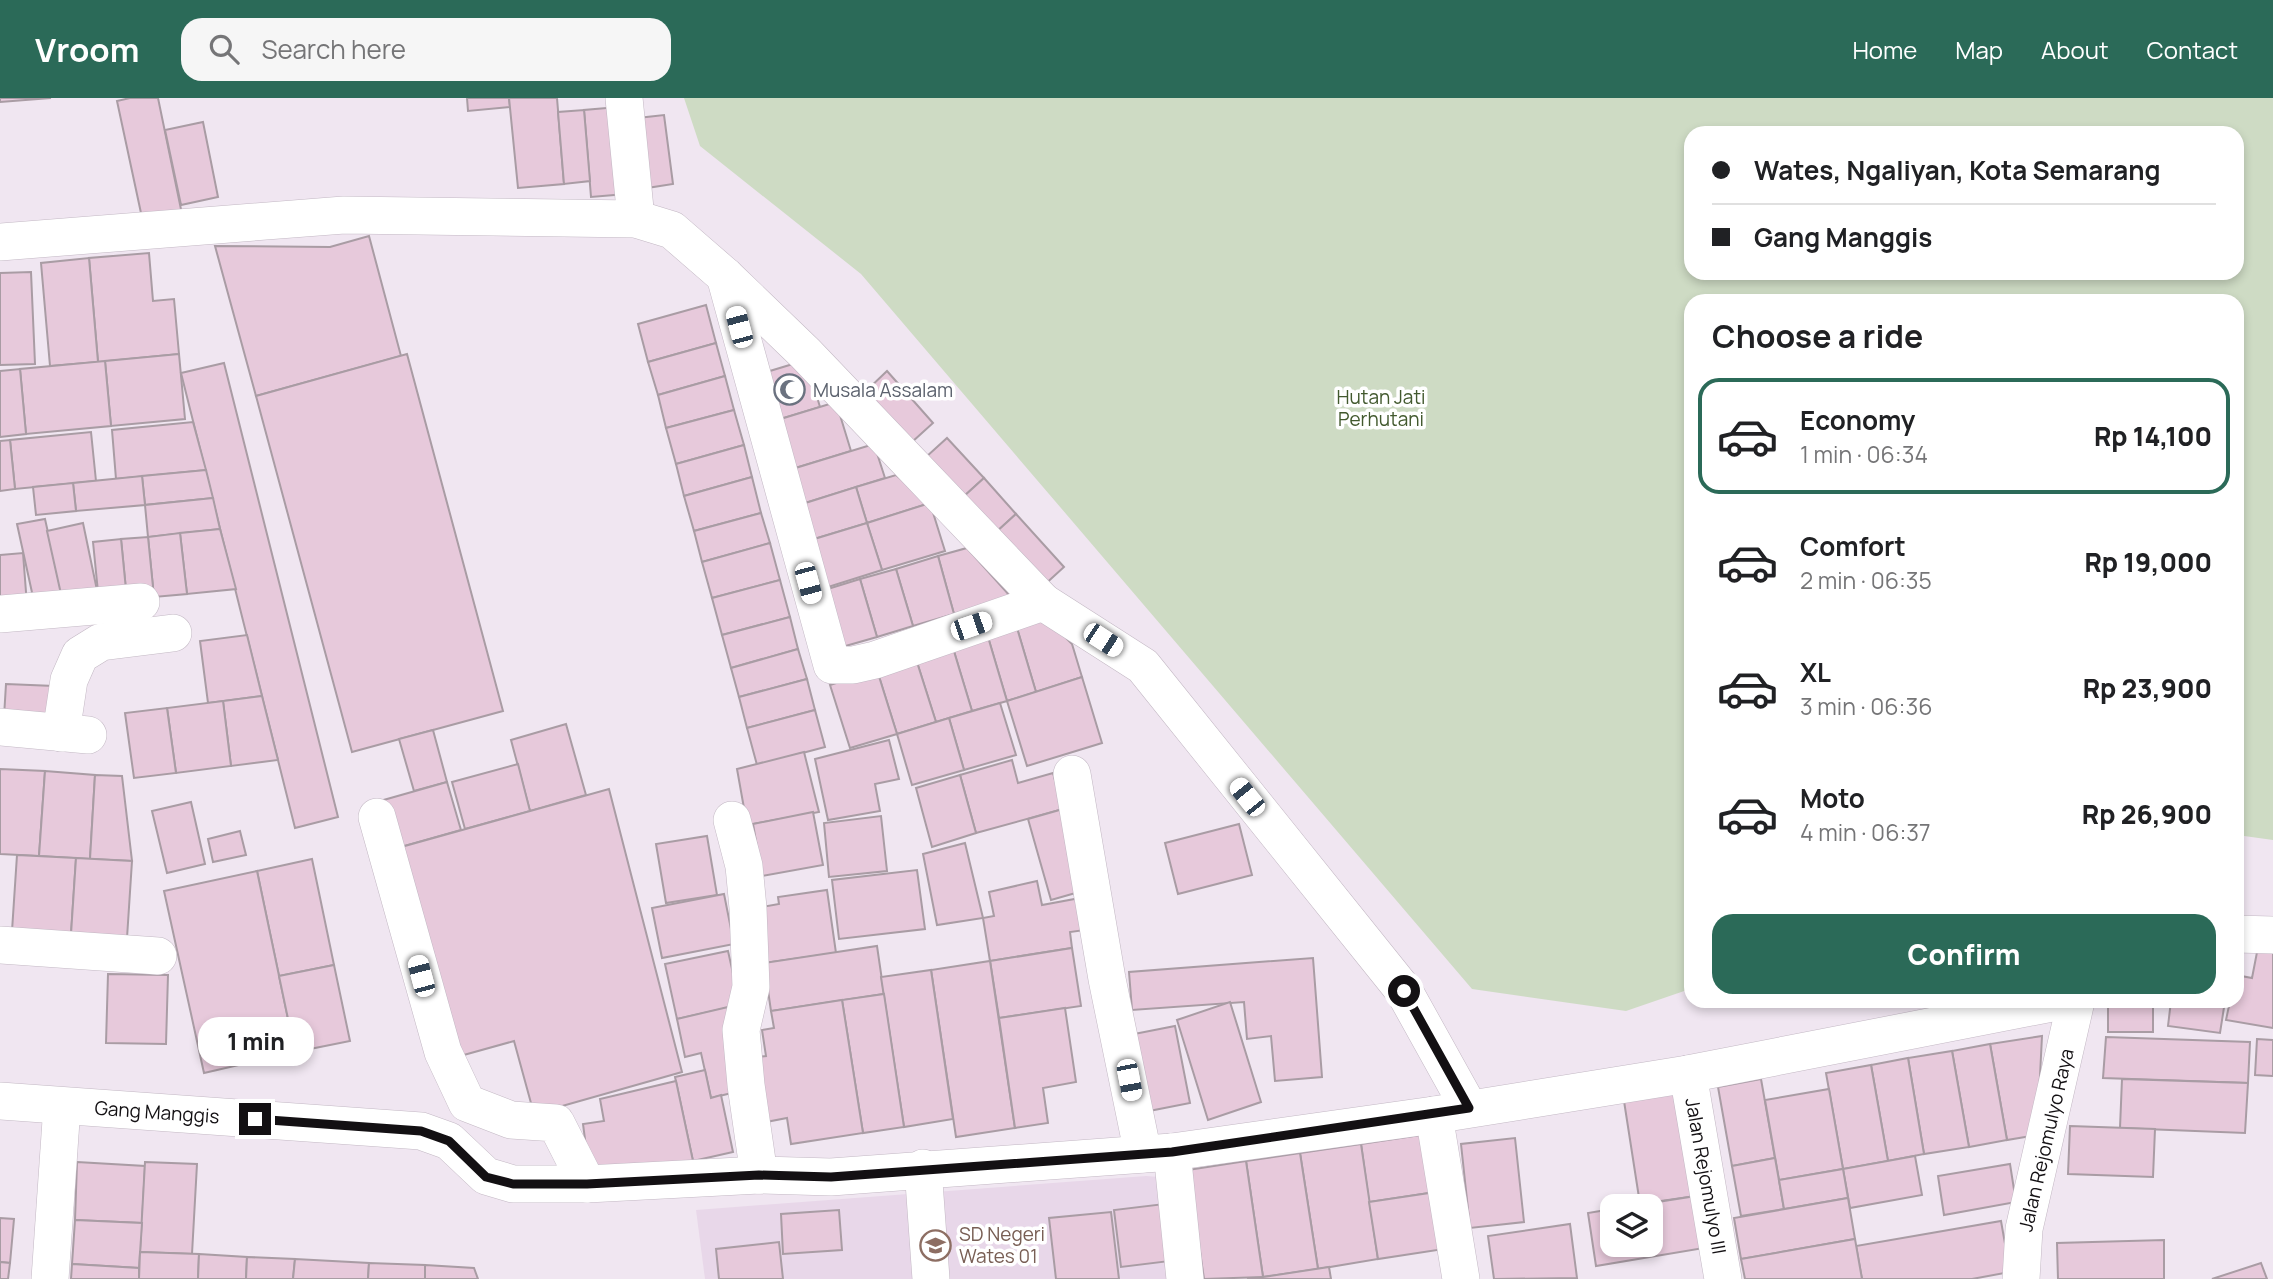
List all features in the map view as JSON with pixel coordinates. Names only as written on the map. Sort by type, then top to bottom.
[{"type":"street","points":[[624,98],[636,219]]},
{"type":"street","points":[[0,242],[344,215],[636,219],[672,230],[725,276],[805,353],[1044,602],[1143,666],[1404,991],[1469,1108]]},
{"type":"street","points":[[725,276],[832,665],[853,665],[875,660],[1044,602]]},
{"type":"street","points":[[0,614],[141,602]]},
{"type":"street","points":[[0,727],[75,734],[69,680],[80,655],[101,642],[173,632]]},
{"type":"street","points":[[1072,774],[1107,979],[1157,1153],[1185,1279]]},
{"type":"street","points":[[377,817],[443,1052],[467,1103],[511,1120],[556,1123],[587,1184]]},
{"type":"street","points":[[732,820],[744,866],[748,908],[751,986],[741,1030],[759,1175]]},
{"type":"street","points":[[2244,934],[2273,935]]},
{"type":"street","points":[[0,945],[158,956]]},
{"type":"street","name":"Gang Manggis","points":[[0,1101],[421,1131],[449,1141],[486,1177],[513,1184],[587,1184],[759,1175],[831,1177],[923,1168],[1157,1153],[1434,1115],[1688,1074],[2026,1008]]},
{"type":"street","name":"Jalan Rejomulyo Raya","points":[[2021,1279],[2024,1229],[2074,1008]]},
{"type":"street","name":"Jalan Rejomulyo III","points":[[1688,1074],[1723,1279]]},
{"type":"street","points":[[50,1279],[62,1106]]},
{"type":"street","points":[[1434,1115],[1461,1279]]},
{"type":"street","points":[[923,1168],[931,1279]]},
{"type":"shaded area","name":"SD Negeri Wates 01","points":[[1159,1177],[1176,1279],[705,1279],[696,1210]]},
{"type":"green space","name":"Hutan Jati Perhutani","points":[[684,98],[2273,98],[2273,840],[2244,836],[2244,294],[1684,294],[1684,991],[1626,1011],[1472,989],[861,274],[700,146]]},
{"type":"building","points":[[0,98],[51,98],[0,102]]},
{"type":"building","points":[[158,98],[183,219],[144,227],[117,101]]},
{"type":"building","points":[[467,98],[509,98],[510,107],[468,111]]},
{"type":"building","points":[[509,98],[557,98],[564,184],[518,188]]},
{"type":"building","points":[[618,107],[626,194],[591,197],[584,110]]},
{"type":"building","points":[[584,110],[590,181],[564,184],[558,112]]},
{"type":"building","points":[[664,115],[673,184],[647,188],[638,118]]},
{"type":"building","points":[[203,122],[218,197],[181,205],[165,130]]},
{"type":"building","points":[[369,236],[401,356],[256,396],[215,246],[330,247]]},
{"type":"building","points":[[149,253],[153,301],[174,299],[179,354],[98,362],[89,258]]},
{"type":"building","points":[[89,258],[98,362],[50,366],[41,263]]},
{"type":"building","points":[[31,272],[35,364],[0,365],[0,273]]},
{"type":"building","points":[[706,305],[716,343],[648,362],[638,324]]},
{"type":"building","points":[[716,343],[725,376],[658,395],[648,362]]},
{"type":"building","points":[[179,354],[185,419],[111,426],[105,361]]},
{"type":"building","points":[[407,354],[503,711],[352,752],[256,396]]},
{"type":"building","name":"Musala Assalam","points":[[806,360],[820,407],[774,421],[760,374]]},
{"type":"building","points":[[105,361],[111,426],[26,434],[20,369]]},
{"type":"building","points":[[224,363],[338,817],[295,828],[181,373]]},
{"type":"building","points":[[20,369],[26,434],[0,437],[0,371]]},
{"type":"building","points":[[887,371],[933,423],[912,442],[866,391]]},
{"type":"building","points":[[725,376],[734,410],[666,428],[658,395]]},
{"type":"building","points":[[836,402],[851,451],[789,470],[774,421]]},
{"type":"building","points":[[734,410],[744,445],[676,464],[666,428]]},
{"type":"building","points":[[193,422],[206,470],[116,479],[112,430]]},
{"type":"building","points":[[91,432],[96,481],[15,489],[10,440]]},
{"type":"building","points":[[947,438],[984,478],[962,498],[926,457]]},
{"type":"building","points":[[10,440],[15,489],[0,491],[0,441]]},
{"type":"building","points":[[874,444],[885,478],[799,505],[789,470]]},
{"type":"building","points":[[744,445],[752,477],[684,496],[676,464]]},
{"type":"building","points":[[206,470],[213,498],[145,505],[142,476]]},
{"type":"building","points":[[896,475],[930,503],[867,523],[856,487]]},
{"type":"building","points":[[142,476],[145,505],[76,511],[73,483]]},
{"type":"building","points":[[752,477],[761,513],[694,531],[684,496]]},
{"type":"building","points":[[984,478],[1016,514],[994,534],[962,498]]},
{"type":"building","points":[[73,483],[76,511],[36,515],[33,487]]},
{"type":"building","points":[[856,487],[867,523],[811,540],[799,505]]},
{"type":"building","points":[[213,498],[220,529],[148,537],[145,505]]},
{"type":"building","points":[[930,503],[945,551],[882,570],[867,523]]},
{"type":"building","points":[[761,513],[770,543],[702,562],[694,531]]},
{"type":"building","points":[[1016,514],[1064,567],[1042,587],[994,534]]},
{"type":"building","points":[[45,519],[61,591],[33,597],[17,524]]},
{"type":"building","points":[[83,523],[98,595],[63,603],[47,531]]},
{"type":"building","points":[[867,523],[882,570],[825,588],[811,540]]},
{"type":"building","points":[[220,529],[236,589],[187,594],[180,533]]},
{"type":"building","points":[[180,533],[187,594],[154,597],[148,537]]},
{"type":"building","points":[[148,537],[154,597],[127,600],[121,539]]},
{"type":"building","points":[[121,539],[127,600],[99,602],[93,542]]},
{"type":"building","points":[[770,543],[780,580],[712,598],[702,562]]},
{"type":"building","points":[[967,548],[1011,597],[954,614],[938,556]]},
{"type":"building","points":[[23,553],[27,605],[0,606],[0,555]]},
{"type":"building","points":[[938,556],[954,614],[913,626],[896,569]]},
{"type":"building","points":[[896,569],[913,626],[877,637],[860,579]]},
{"type":"building","points":[[860,579],[877,637],[835,649],[818,592]]},
{"type":"building","points":[[780,580],[790,617],[722,635],[712,598]]},
{"type":"building","points":[[790,617],[798,649],[731,668],[722,635]]},
{"type":"building","points":[[1047,619],[1072,644],[1082,677],[1036,692],[1017,628]]},
{"type":"building","points":[[1017,628],[1036,692],[1007,701],[988,637]]},
{"type":"building","points":[[247,635],[262,696],[208,703],[200,641]]},
{"type":"building","points":[[988,637],[1007,701],[972,711],[953,648]]},
{"type":"building","points":[[953,648],[972,711],[936,722],[916,659]]},
{"type":"building","points":[[798,649],[807,679],[739,697],[731,668]]},
{"type":"building","points":[[916,659],[936,722],[897,734],[877,670]]},
{"type":"building","points":[[877,670],[897,734],[850,748],[830,685]]},
{"type":"building","points":[[1082,677],[1102,743],[1027,766],[1007,701]]},
{"type":"building","points":[[807,679],[815,710],[747,728],[739,697]]},
{"type":"building","points":[[6,684],[54,686],[52,719],[4,717]]},
{"type":"building","points":[[262,696],[278,760],[231,766],[223,701]]},
{"type":"building","points":[[223,701],[231,766],[176,773],[167,708]]},
{"type":"building","points":[[1000,703],[1016,755],[964,770],[949,718]]},
{"type":"building","points":[[167,708],[176,773],[134,778],[125,713]]},
{"type":"building","points":[[815,710],[825,747],[757,765],[747,728]]},
{"type":"building","points":[[949,718],[964,770],[912,785],[897,734]]},
{"type":"building","points":[[566,724],[586,795],[530,811],[511,740]]},
{"type":"building","points":[[433,730],[447,782],[414,791],[399,739]]},
{"type":"building","points":[[889,740],[899,779],[875,784],[880,811],[828,820],[815,759]]},
{"type":"building","points":[[804,752],[819,812],[747,825],[737,769]]},
{"type":"building","points":[[1012,760],[1018,783],[1053,773],[1063,809],[976,833],[960,775]]},
{"type":"building","points":[[518,764],[530,811],[465,829],[452,782]]},
{"type":"building","points":[[0,769],[45,771],[39,856],[0,854]]},
{"type":"building","points":[[45,771],[95,775],[90,859],[39,856]]},
{"type":"building","points":[[95,775],[122,776],[132,861],[90,859]]},
{"type":"building","points":[[960,775],[976,833],[932,847],[916,788]]},
{"type":"building","points":[[447,782],[461,830],[394,849],[380,801]]},
{"type":"building","points":[[609,789],[682,1072],[534,1114],[514,1041],[453,1058],[394,849]]},
{"type":"building","points":[[191,802],[205,864],[167,873],[152,811]]},
{"type":"building","points":[[1063,809],[1086,890],[1051,900],[1028,819]]},
{"type":"building","points":[[813,812],[823,865],[762,876],[753,824]]},
{"type":"building","points":[[881,816],[887,871],[829,877],[824,823]]},
{"type":"building","points":[[1239,824],[1252,875],[1178,894],[1165,843]]},
{"type":"building","points":[[240,831],[246,855],[213,862],[208,839]]},
{"type":"building","points":[[707,836],[717,895],[666,903],[656,844]]},
{"type":"building","points":[[965,843],[983,918],[937,925],[923,854]]},
{"type":"building","points":[[17,855],[76,858],[71,934],[12,931]]},
{"type":"building","points":[[76,858],[132,861],[127,938],[71,934]]},
{"type":"building","points":[[312,859],[334,965],[279,976],[257,871]]},
{"type":"building","points":[[917,870],[925,929],[839,939],[832,880]]},
{"type":"building","points":[[257,871],[295,1052],[204,1073],[164,891]]},
{"type":"building","points":[[1037,881],[1042,905],[1080,898],[1085,930],[1070,932],[1072,948],[990,961],[983,918],[994,916],[989,892]]},
{"type":"building","points":[[827,890],[836,953],[764,963],[756,908],[779,904],[778,897]]},
{"type":"building","points":[[724,894],[734,944],[662,958],[652,908]]},
{"type":"building","points":[[877,946],[884,994],[771,1011],[764,963]]},
{"type":"building","points":[[2258,947],[2273,949],[2273,1028],[2226,1020],[2229,1008],[2244,1008],[2244,976],[2252,978]]},
{"type":"building","points":[[1072,948],[1081,1006],[999,1018],[990,961]]},
{"type":"building","points":[[728,951],[740,1005],[677,1019],[665,964]]},
{"type":"building","points":[[1313,958],[1322,1077],[1275,1081],[1271,1036],[1247,1039],[1244,1002],[1132,1010],[1129,972]]},
{"type":"building","points":[[990,961],[1015,1128],[956,1137],[931,970]]},
{"type":"building","points":[[334,965],[350,1041],[295,1052],[279,976]]},
{"type":"building","points":[[931,970],[953,1119],[904,1127],[881,977]]},
{"type":"building","points":[[108,974],[168,975],[166,1044],[106,1043]]},
{"type":"building","points":[[884,994],[904,1127],[863,1133],[842,1000]]},
{"type":"building","points":[[842,1000],[863,1133],[791,1144],[787,1118],[766,1122],[756,1057],[766,1056],[762,1030],[774,1028],[771,1011]]},
{"type":"building","points":[[1230,1002],[1261,1102],[1208,1120],[1177,1020]]},
{"type":"building","points":[[728,1007],[740,1091],[711,1098],[701,1053],[685,1057],[677,1019]]},
{"type":"building","points":[[1065,1008],[1076,1082],[1043,1088],[1048,1123],[1015,1128],[999,1018]]},
{"type":"building","points":[[2108,1008],[2153,1008],[2153,1032],[2108,1032]]},
{"type":"building","points":[[2170,1008],[2224,1008],[2220,1033],[2168,1026]]},
{"type":"building","points":[[1175,1026],[1190,1103],[1144,1112],[1129,1035]]},
{"type":"building","points":[[2042,1036],[2037,1135],[2007,1140],[1990,1044]]},
{"type":"building","points":[[2106,1037],[2250,1042],[2248,1083],[2103,1078]]},
{"type":"building","points":[[2257,1039],[2273,1040],[2273,1076],[2255,1075]]},
{"type":"building","points":[[1990,1044],[2007,1140],[1969,1147],[1952,1051]]},
{"type":"building","points":[[1952,1051],[1969,1147],[1924,1154],[1908,1058]]},
{"type":"building","points":[[1908,1058],[1924,1154],[1888,1161],[1871,1065]]},
{"type":"building","points":[[1871,1065],[1888,1161],[1843,1169],[1826,1073]]},
{"type":"building","points":[[705,1070],[711,1098],[721,1095],[733,1152],[693,1161],[675,1077]]},
{"type":"building","points":[[1761,1079],[1775,1158],[1732,1166],[1718,1087]]},
{"type":"building","points":[[2122,1079],[2248,1083],[2245,1133],[2120,1128]]},
{"type":"building","points":[[676,1081],[693,1161],[589,1170],[583,1124],[604,1121],[600,1099]]},
{"type":"building","points":[[1829,1089],[1843,1169],[1779,1180],[1765,1100]]},
{"type":"building","points":[[1680,1093],[1696,1196],[1663,1201],[1663,1194],[1638,1194],[1624,1101]]},
{"type":"building","points":[[2070,1126],[2155,1129],[2153,1177],[2068,1174]]},
{"type":"building","points":[[1427,1134],[1436,1192],[1369,1202],[1361,1144]]},
{"type":"building","points":[[1515,1138],[1524,1222],[1470,1228],[1461,1144]]},
{"type":"building","points":[[1361,1144],[1378,1259],[1318,1269],[1300,1153]]},
{"type":"building","points":[[1300,1153],[1318,1269],[1263,1277],[1246,1161]]},
{"type":"building","points":[[1915,1156],[1922,1195],[1850,1208],[1843,1169]]},
{"type":"building","points":[[1775,1158],[1784,1209],[1741,1216],[1732,1166]]},
{"type":"building","points":[[1246,1161],[1263,1277],[1204,1279],[1188,1170]]},
{"type":"building","points":[[77,1162],[145,1166],[142,1223],[75,1220]]},
{"type":"building","points":[[145,1162],[197,1164],[192,1254],[140,1252]]},
{"type":"building","points":[[2010,1164],[2016,1202],[1944,1215],[1938,1176]]},
{"type":"building","points":[[1843,1169],[1848,1198],[1784,1209],[1779,1180]]},
{"type":"building","points":[[1436,1192],[1444,1249],[1378,1259],[1369,1202]]},
{"type":"building","points":[[1696,1196],[1704,1248],[1663,1255],[1663,1201]]},
{"type":"building","points":[[1848,1198],[1855,1239],[1741,1259],[1734,1218]]},
{"type":"building","points":[[1164,1204],[1170,1261],[1121,1267],[1114,1210]]},
{"type":"building","points":[[839,1210],[842,1250],[783,1254],[781,1214]]},
{"type":"building","points":[[1600,1211],[1600,1257],[1650,1257],[1596,1266],[1588,1213]]},
{"type":"building","points":[[1111,1212],[1119,1279],[1056,1279],[1049,1218]]},
{"type":"building","points":[[0,1218],[14,1219],[10,1263],[0,1262]]},
{"type":"building","points":[[75,1220],[142,1223],[139,1268],[72,1264]]},
{"type":"building","points":[[2001,1221],[2010,1272],[1972,1279],[1862,1279],[1856,1246]]},
{"type":"building","points":[[1570,1224],[1577,1278],[1494,1279],[1488,1236]]},
{"type":"building","points":[[1855,1239],[1862,1279],[1745,1279],[1741,1259]]},
{"type":"building","points":[[2164,1240],[2164,1279],[2058,1279],[2057,1243]]},
{"type":"building","points":[[779,1242],[783,1279],[719,1279],[716,1249]]},
{"type":"building","points":[[140,1252],[199,1254],[198,1279],[139,1279]]},
{"type":"building","points":[[199,1254],[247,1257],[246,1279],[198,1279]]},
{"type":"building","points":[[247,1257],[295,1259],[293,1279],[246,1279]]},
{"type":"building","points":[[295,1259],[369,1263],[368,1279],[293,1279]]},
{"type":"building","points":[[0,1262],[10,1263],[8,1279],[0,1279]]},
{"type":"building","points":[[369,1263],[425,1265],[425,1279],[368,1279]]},
{"type":"building","points":[[2261,1263],[2267,1279],[2212,1279]]},
{"type":"building","points":[[72,1264],[139,1268],[139,1279],[71,1279]]},
{"type":"building","points":[[425,1265],[474,1268],[478,1279],[425,1279]]},
{"type":"building","points":[[1329,1267],[1331,1279],[1247,1279],[1263,1277]]},
{"type":"place","name":"Musala Assalam","points":[[790,390]]},
{"type":"place","name":"SD Negeri Wates 01","points":[[936,1245]]},
{"type":"route","points":[[255,1119],[421,1131],[449,1141],[486,1177],[513,1184],[587,1184],[759,1175],[831,1177],[923,1168],[1172,1152],[1469,1108],[1404,991]]}]
